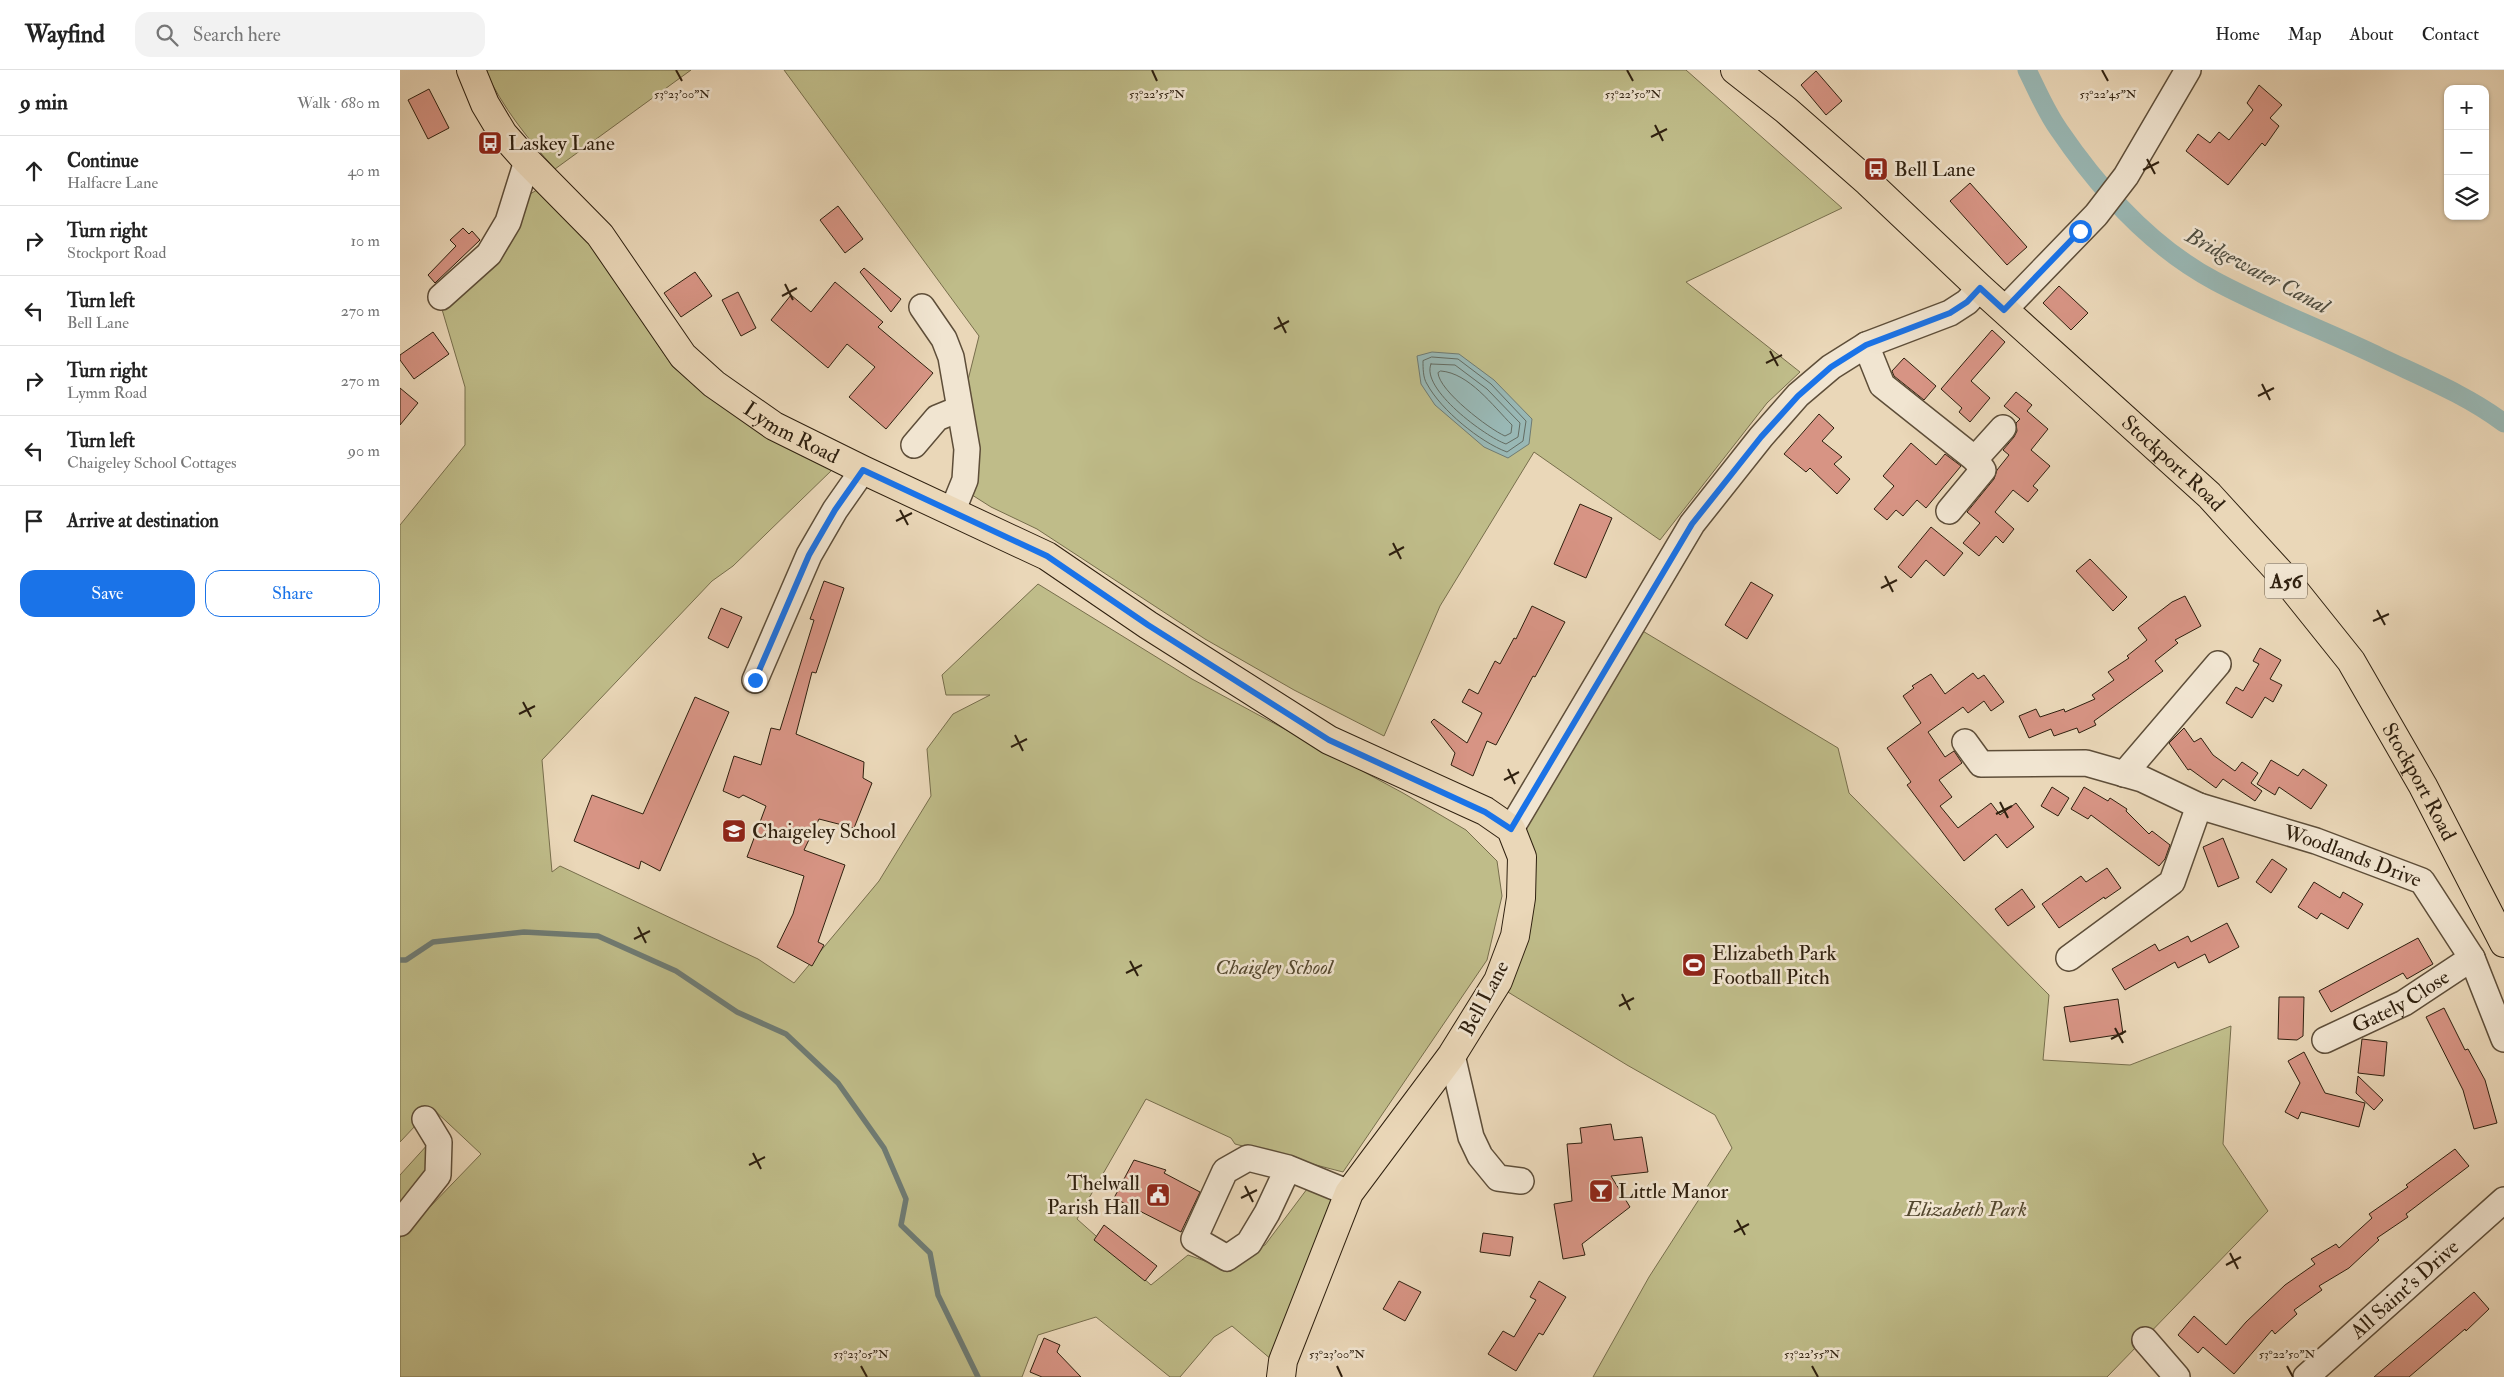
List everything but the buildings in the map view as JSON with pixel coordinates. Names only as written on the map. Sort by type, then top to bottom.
[{"type":"main road","name":"Lymm Road","points":[[471,70],[485,104],[503,134],[527,162],[600,235],[683,356],[714,384],[774,426],[1047,556],[1148,625],[1329,740],[1485,812],[1511,829]]},
{"type":"main road","name":"Stockport Road","points":[[1735,70],[1786,110],[1868,182],[1980,288],[2209,495],[2282,576],[2351,661],[2423,786],[2504,943]]},
{"type":"main road","name":"Bell Lane","points":[[1282,1377],[1284,1361],[1349,1193],[1452,1055],[1498,981],[1515,936],[1521,898],[1522,857],[1511,829]]},
{"type":"street","points":[[2004,310],[2042,268],[2096,215],[2126,176],[2188,70]]},
{"type":"street","points":[[441,297],[489,254],[508,222],[527,162]]},
{"type":"street","points":[[1511,829],[1692,524],[1761,437],[1798,396],[1831,367],[1866,345],[1950,313],[1967,302],[1980,288]]},
{"type":"street","points":[[922,307],[944,339],[951,357],[968,463],[965,480],[952,512]]},
{"type":"street","points":[[1866,345],[1882,385],[1975,459],[1983,470],[1949,511]]},
{"type":"street","points":[[914,445],[937,418],[959,409]]},
{"type":"street","points":[[1975,459],[2003,428]]},
{"type":"street","points":[[755,680],[809,555],[835,510],[863,470]]},
{"type":"street","points":[[2124,774],[2218,664]]},
{"type":"street","name":"Woodlands Drive","points":[[1965,742],[1981,764],[2086,764],[2142,778],[2200,806],[2316,840],[2422,881],[2472,958],[2504,1038]]},
{"type":"street","points":[[2069,958],[2172,882],[2200,806]]},
{"type":"street","name":"Gately Close","points":[[2325,1040],[2404,1003],[2472,958]]},
{"type":"street","points":[[1452,1055],[1471,1137],[1480,1156],[1498,1178],[1521,1181]]},
{"type":"street","points":[[400,1223],[438,1175],[439,1142],[425,1119]]},
{"type":"street","points":[[1288,1168],[1349,1193]]},
{"type":"street","name":"All Saint's Drive","points":[[2306,1377],[2504,1200]]},
{"type":"street","points":[[2145,1340],[2177,1377]]},
{"type":"green space","points":[[485,70],[691,70],[555,169],[516,122]]},
{"type":"green space","points":[[784,70],[1686,70],[1842,208],[1686,282],[1800,372],[1767,403],[1660,540],[1534,452],[1440,606],[1384,736],[1294,690],[1205,639],[1037,529],[991,507],[969,493],[966,388],[979,336]]},
{"type":"green space","name":"Chaigley School","points":[[540,188],[590,244],[673,367],[717,402],[833,469],[733,566],[712,581],[542,760],[552,872],[560,866],[758,959],[794,983],[879,881],[931,796],[927,749],[953,714],[990,695],[946,695],[942,675],[1038,584],[1192,679],[1403,793],[1466,830],[1497,861],[1502,896],[1487,960],[1343,1172],[1235,1144],[1231,1138],[1146,1099],[1077,1219],[1151,1285],[1188,1255],[1216,1265],[1265,1245],[1307,1189],[1336,1192],[1272,1360],[1232,1326],[1214,1337],[1180,1377],[1170,1377],[1096,1317],[1038,1335],[1022,1377],[400,1377],[400,1238],[481,1154],[432,1108],[400,1142],[400,525],[465,445],[465,387],[441,306],[522,199]]},
{"type":"green space","name":"Elizabeth Park","points":[[1636,627],[1838,748],[1849,793],[2049,995],[2043,1060],[2130,1065],[2231,1026],[2223,1144],[2268,1211],[2107,1377],[1593,1377],[1649,1277],[1732,1148],[1715,1115],[1627,1065],[1503,989],[1525,934],[1510,818]]},
{"type":"green space","points":[[429,1143],[430,1154],[427,1171],[419,1185],[400,1206],[400,1175]]},
{"type":"water","points":[[1432,352],[1459,354],[1494,380],[1532,419],[1529,444],[1508,458],[1484,447],[1435,405],[1421,384],[1417,356]]},
{"type":"waterway","name":"Bridgewater Canal","points":[[2027,70],[2054,123],[2092,174],[2128,215],[2169,252],[2235,292],[2360,347],[2444,387],[2504,423]]},
{"type":"waterway","points":[[400,960],[406,960],[433,942],[524,932],[598,936],[676,971],[737,1012],[786,1034],[838,1083],[884,1148],[906,1199],[901,1225],[930,1253],[938,1295],[978,1377]]},
{"type":"place","name":"Laskey Lane","points":[[490,143]]},
{"type":"place","name":"Bell Lane","points":[[1876,169]]},
{"type":"place","name":"Chaigeley School","points":[[734,831]]},
{"type":"place","name":"Elizabeth Park Football Pitch","points":[[1694,965]]},
{"type":"place","name":"Little Manor","points":[[1601,1191]]},
{"type":"place","name":"Thelwall Parish Hall","points":[[1158,1195]]},
{"type":"route","points":[[755,680],[809,555],[835,510],[863,470],[1047,556],[1148,625],[1329,740],[1485,812],[1511,829],[1692,524],[1761,437],[1798,396],[1831,367],[1866,345],[1950,313],[1967,302],[1980,288],[2004,310],[2042,268],[2080,231]]}]
